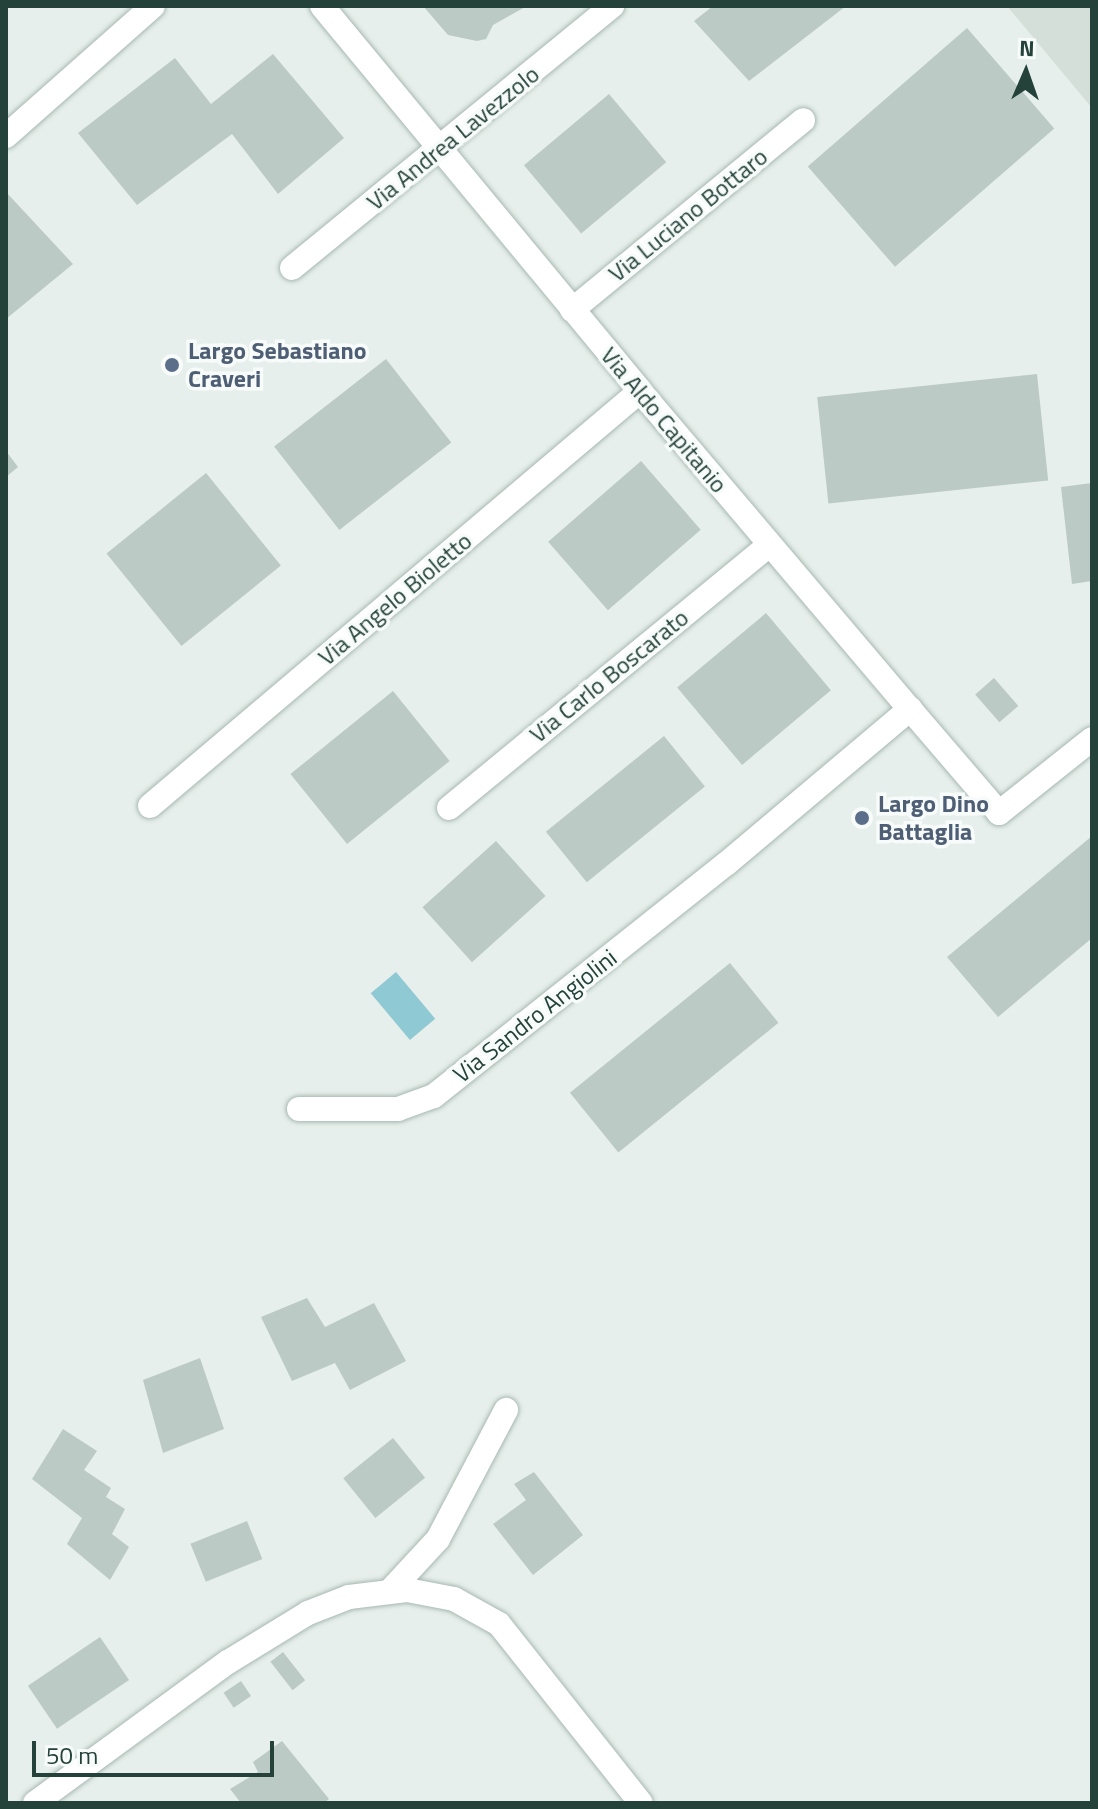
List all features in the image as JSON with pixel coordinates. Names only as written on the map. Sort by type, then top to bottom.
[{"type":"street","points":[[6,136],[153,6]]},
{"type":"street","name":"Via Aldo Capitanio","points":[[322,6],[572,310],[910,709]]},
{"type":"street","name":"Via Andrea Lavezzolo","points":[[292,268],[612,6]]},
{"type":"street","name":"Via Luciano Bottaro","points":[[572,310],[803,120]]},
{"type":"street","name":"Via Angelo Bioletto","points":[[150,806],[640,391]]},
{"type":"street","name":"Via Carlo Boscarato","points":[[449,808],[769,545]]},
{"type":"street","points":[[910,709],[999,813],[1092,739]]},
{"type":"street","name":"Via Sandro Angiolini","points":[[299,1109],[398,1109],[425,1102],[744,849],[910,709]]},
{"type":"street","points":[[390,1591],[438,1539],[506,1410]]},
{"type":"street","points":[[35,1803],[255,1644],[337,1600],[390,1591],[423,1592],[454,1599],[499,1624],[641,1803]]},
{"type":"shaded area","points":[[1007,6],[1092,6],[1092,108]]},
{"type":"water","points":[[396,972],[435,1019],[410,1040],[371,993]]},
{"type":"building","points":[[423,6],[527,6],[493,25],[486,39],[477,41],[448,35]]},
{"type":"building","points":[[713,6],[846,6],[749,81],[694,21]]},
{"type":"building","points":[[967,28],[1054,128],[895,267],[808,166]]},
{"type":"building","points":[[273,54],[344,138],[278,194],[232,134],[137,205],[78,133],[175,58],[211,104]]},
{"type":"building","points":[[609,94],[666,162],[581,234],[524,165]]},
{"type":"building","points":[[6,192],[73,264],[6,319]]},
{"type":"building","points":[[386,359],[451,443],[339,530],[274,446]]},
{"type":"building","points":[[1037,374],[1048,480],[828,504],[817,397]]},
{"type":"building","points":[[6,451],[18,467],[6,477]]},
{"type":"building","points":[[641,461],[701,530],[608,610],[548,542]]},
{"type":"building","points":[[206,473],[281,565],[181,646],[107,554]]},
{"type":"building","points":[[1092,483],[1092,581],[1072,584],[1061,487]]},
{"type":"building","points":[[766,613],[831,690],[742,765],[677,688]]},
{"type":"building","points":[[994,678],[1018,706],[999,722],[975,694]]},
{"type":"building","points":[[393,691],[450,761],[347,844],[290,774]]},
{"type":"building","points":[[664,736],[705,787],[587,882],[546,832]]},
{"type":"building","points":[[1092,836],[1092,938],[998,1017],[947,957]]},
{"type":"building","points":[[496,841],[546,896],[472,962],[422,907]]},
{"type":"building","points":[[730,963],[778,1023],[618,1152],[570,1093]]},
{"type":"building","points":[[307,1298],[325,1327],[374,1303],[406,1361],[350,1390],[335,1363],[292,1381],[261,1317]]},
{"type":"building","points":[[200,1358],[224,1429],[163,1453],[143,1380]]},
{"type":"building","points":[[63,1429],[97,1451],[84,1470],[111,1488],[106,1497],[125,1509],[112,1534],[129,1547],[110,1580],[67,1544],[82,1518],[32,1479]]},
{"type":"building","points":[[393,1438],[425,1478],[375,1518],[343,1478]]},
{"type":"building","points":[[534,1472],[583,1535],[533,1575],[493,1524],[526,1500],[514,1484]]},
{"type":"building","points":[[247,1521],[262,1559],[206,1582],[190,1544]]},
{"type":"building","points":[[100,1637],[129,1680],[57,1729],[28,1686]]},
{"type":"building","points":[[283,1652],[305,1680],[293,1690],[270,1662]]},
{"type":"building","points":[[241,1681],[251,1696],[234,1708],[224,1693]]},
{"type":"building","points":[[282,1741],[329,1799],[324,1803],[241,1803],[230,1789],[258,1772],[253,1762]]},
{"type":"place","name":"Largo Sebastiano Craveri","points":[[172,365]]},
{"type":"place","name":"Largo Dino Battaglia","points":[[862,818]]}]
